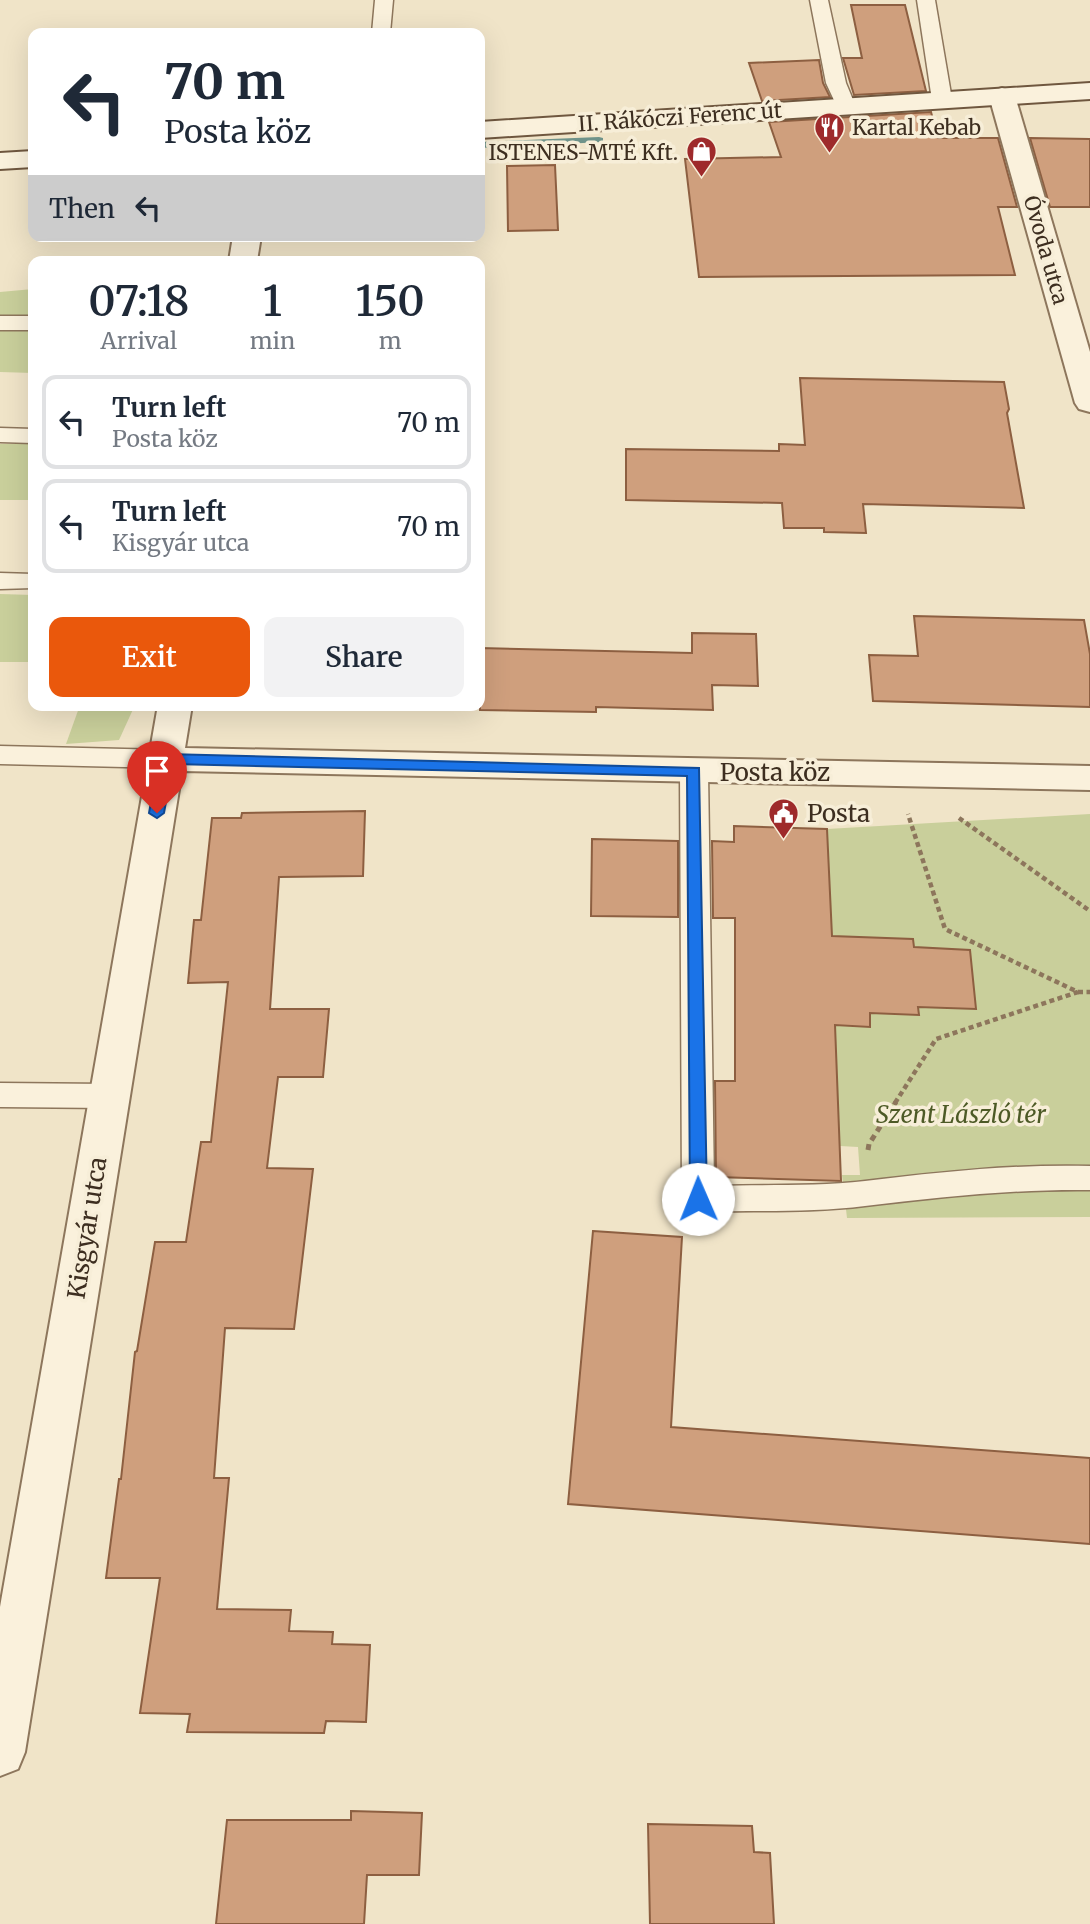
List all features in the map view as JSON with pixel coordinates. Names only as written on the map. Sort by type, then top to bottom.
[{"type":"street","name":"II. Rákóczi Ferenc út","points":[[485,131],[1090,91]]},
{"type":"street","name":"Óvoda utca","points":[[1002,96],[1090,403]]},
{"type":"street","points":[[0,161],[28,159]]},
{"type":"street","name":"Kisgyár utca","points":[[0,1752],[174,711]]},
{"type":"street","name":"Posta köz","points":[[166,759],[1090,778]]},
{"type":"lane","points":[[382,28],[384,0]]},
{"type":"lane","points":[[819,0],[836,83],[846,107]]},
{"type":"lane","points":[[926,0],[943,100]]},
{"type":"lane","points":[[0,323],[28,323]]},
{"type":"lane","points":[[0,435],[28,436]]},
{"type":"lane","points":[[0,581],[28,581]]},
{"type":"lane","points":[[0,755],[166,759]]},
{"type":"lane","points":[[694,771],[698,1199],[863,1194],[898,1188],[1028,1177],[1090,1178]]},
{"type":"lane","points":[[0,1095],[109,1096]]},
{"type":"path","points":[[895,773],[1090,911]]},
{"type":"path","points":[[895,773],[945,929],[1078,992]]},
{"type":"path","points":[[863,1194],[869,1144],[936,1039],[1078,992],[1090,992]]},
{"type":"green space","points":[[28,289],[28,373],[0,372],[0,292]]},
{"type":"green space","points":[[0,444],[28,444],[28,500],[0,500]]},
{"type":"green space","points":[[0,594],[28,595],[28,662],[0,662]]},
{"type":"green space","points":[[78,711],[132,711],[119,740],[66,744]]},
{"type":"green space","name":"Szent László tér","points":[[1090,814],[1090,1217],[847,1218],[842,1175],[860,1175],[858,1147],[840,1146],[835,1025],[870,1027],[870,1013],[919,1015],[918,1007],[976,1009],[969,950],[914,948],[913,939],[832,936],[827,829]]},
{"type":"building","points":[[851,5],[905,5],[926,91],[854,95],[843,58],[862,58]]},
{"type":"building","points":[[819,60],[823,83],[830,97],[762,101],[749,63]]},
{"type":"building","points":[[931,112],[938,138],[998,138],[1017,207],[998,207],[1015,275],[699,277],[685,159],[781,157],[769,122]]},
{"type":"building","points":[[1030,138],[1090,139],[1090,207],[1050,207]]},
{"type":"building","points":[[555,165],[558,230],[508,231],[507,166]]},
{"type":"building","points":[[800,378],[1004,382],[1024,508],[863,504],[866,533],[824,532],[824,528],[784,528],[782,503],[626,500],[626,449],[779,451],[779,444],[805,445]]},
{"type":"building","points":[[914,616],[1084,620],[1090,654],[1090,707],[873,701],[869,655],[918,656]]},
{"type":"building","points":[[692,633],[756,634],[758,686],[712,685],[713,710],[596,707],[596,712],[485,710],[485,648],[692,653]]},
{"type":"building","points":[[365,811],[363,876],[279,877],[270,1009],[329,1009],[323,1077],[278,1077],[267,1168],[313,1169],[294,1329],[225,1328],[214,1478],[229,1478],[217,1609],[291,1610],[289,1631],[333,1632],[332,1644],[370,1645],[366,1722],[326,1721],[324,1733],[187,1732],[190,1714],[140,1713],[160,1578],[106,1578],[121,1479],[135,1352],[155,1242],[186,1242],[201,1142],[211,1142],[228,982],[188,983],[194,920],[201,920],[212,818],[241,818],[242,813]]},
{"type":"building","points":[[734,826],[827,829],[832,936],[913,939],[914,947],[970,950],[976,1009],[918,1007],[919,1015],[870,1013],[870,1027],[835,1025],[841,1181],[716,1177],[715,1081],[735,1081],[735,918],[713,918],[712,841],[734,842]]},
{"type":"building","points":[[592,839],[678,841],[678,917],[591,916]]},
{"type":"building","points":[[593,1231],[682,1237],[671,1427],[1090,1458],[1090,1544],[568,1504]]},
{"type":"building","points":[[351,1811],[422,1813],[419,1875],[367,1875],[364,1924],[216,1924],[227,1820],[351,1820]]},
{"type":"building","points":[[648,1824],[752,1826],[754,1852],[770,1853],[774,1924],[650,1924]]},
{"type":"waterway","points":[[485,145],[599,140]]},
{"type":"place","name":"Kartal Kebab","points":[[829,154]]},
{"type":"place","name":"ISTENES-MTÉ Kft.","points":[[701,179]]},
{"type":"place","name":"Posta","points":[[784,840]]},
{"type":"route","points":[[157,813],[166,759],[694,771],[698,1199]]}]
